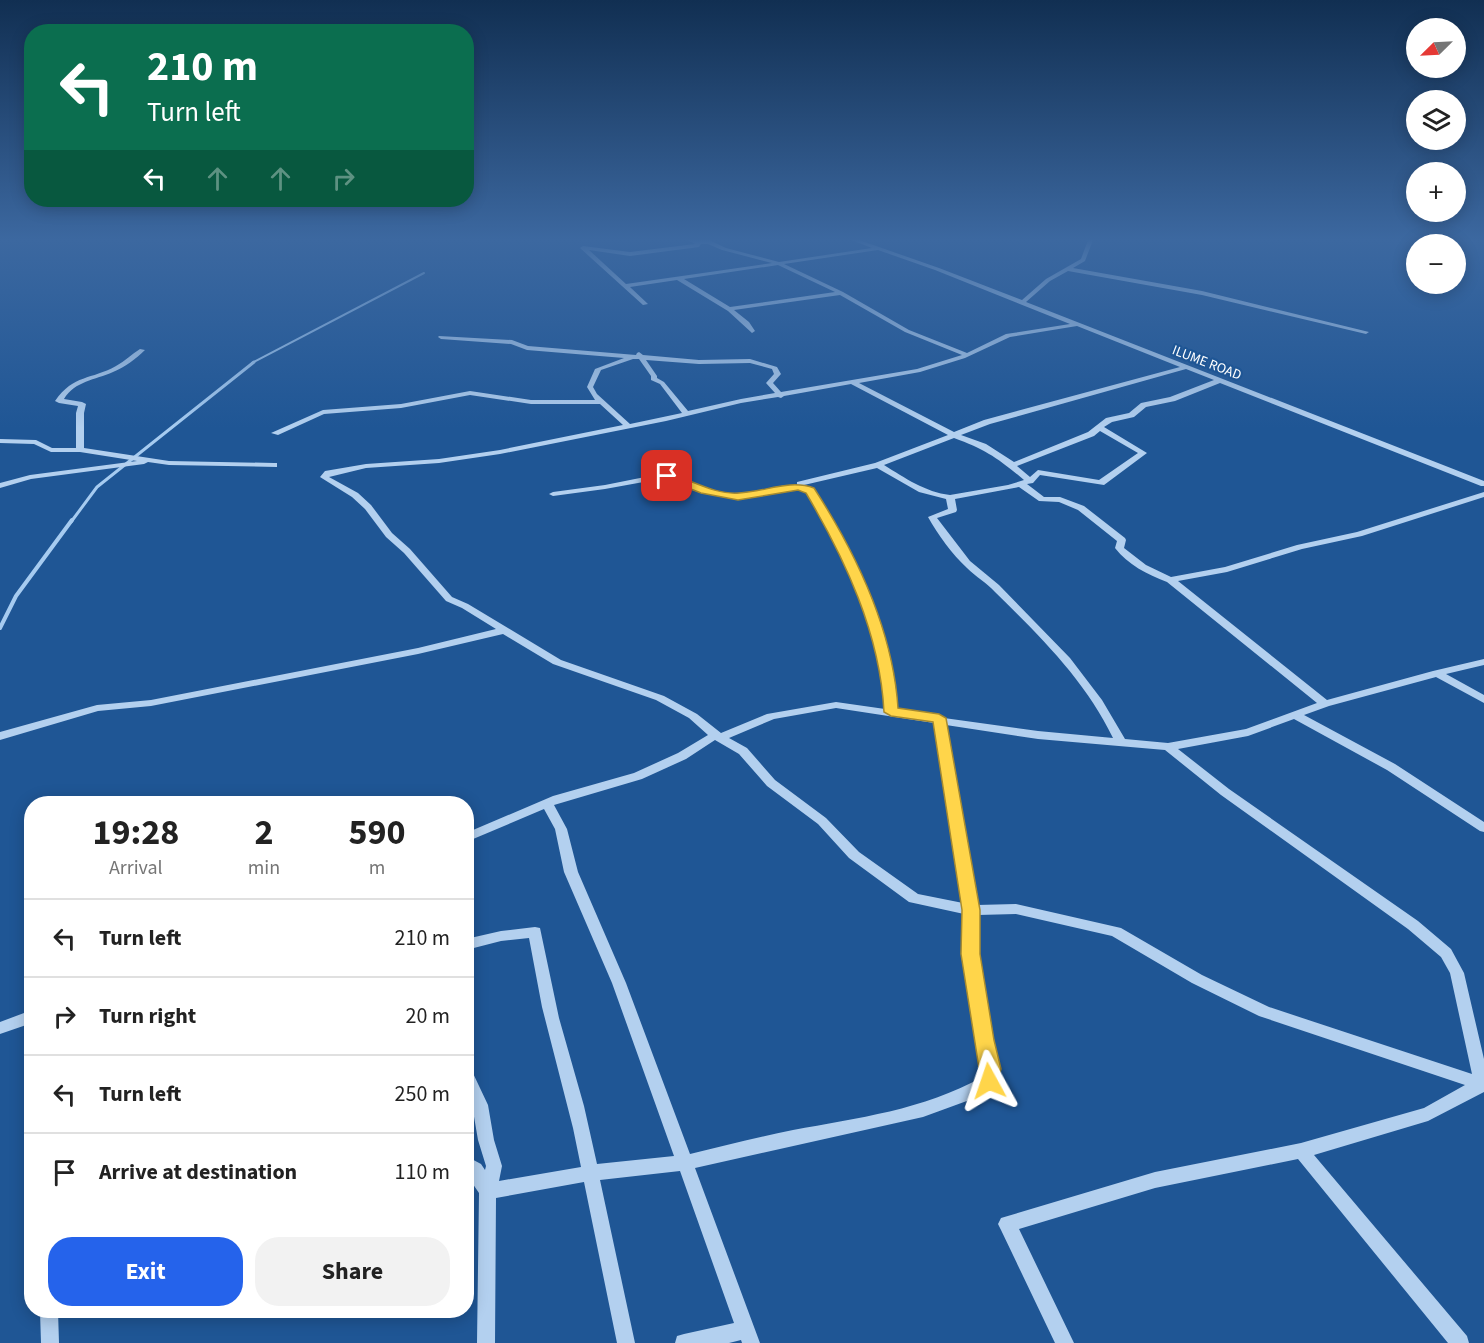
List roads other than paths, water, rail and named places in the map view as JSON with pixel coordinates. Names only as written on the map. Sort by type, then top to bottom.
[{"type":"street","points":[[717,303],[746,320],[752,331]]},
{"type":"street","points":[[727,309],[772,303]]},
{"type":"street","points":[[858,303],[908,331],[966,355]]},
{"type":"street","name":"ILUME ROAD","points":[[1025,303],[1484,484]]},
{"type":"street","points":[[1243,303],[1366,332]]},
{"type":"street","points":[[1079,324],[1008,335],[966,355],[918,371],[741,401],[500,452],[439,461],[366,466],[325,475],[325,479],[355,495],[368,507],[389,535],[407,550],[449,600],[465,606],[556,662],[660,698],[693,716],[743,751],[771,783],[832,830],[854,855],[914,898],[971,910],[1016,909],[1116,932],[1197,979],[1264,1012],[1483,1085]]},
{"type":"street","points":[[441,337],[512,342],[526,348],[639,355],[699,362],[750,361],[766,365],[777,371],[769,383],[781,396]]},
{"type":"street","points":[[80,450],[82,404],[59,401],[64,392],[83,378],[118,368],[142,351]]},
{"type":"street","points":[[628,426],[601,402],[590,387],[598,369],[639,355]]},
{"type":"street","points":[[639,355],[654,376],[653,379],[662,383],[685,412]]},
{"type":"street","points":[[800,484],[878,465],[987,422],[1188,367]]},
{"type":"street","points":[[1010,464],[1055,450],[1100,428],[1109,420],[1131,415],[1144,405],[1172,399],[1221,380]]},
{"type":"street","points":[[854,383],[952,435],[983,446],[1010,464],[1042,499],[1060,500],[1081,508],[1117,534],[1122,540],[1119,548],[1123,553],[1154,574],[1170,580],[1325,704]]},
{"type":"street","points":[[275,433],[323,412],[401,406],[470,393],[531,402],[601,402]]},
{"type":"street","points":[[878,465],[907,482],[940,497],[1026,482],[1038,472],[1101,483],[1143,453],[1100,428]]},
{"type":"street","points":[[0,441],[36,442],[51,450],[80,450],[156,460],[274,465]]},
{"type":"street","points":[[0,486],[30,477],[156,460]]},
{"type":"street","points":[[553,494],[660,476],[704,491],[738,497],[799,486],[806,488],[841,543],[872,618],[890,691],[891,712]]},
{"type":"street","points":[[1170,580],[1227,569],[1300,547],[1359,534],[1484,494]]},
{"type":"street","points":[[950,497],[953,510],[933,515],[933,521],[970,566],[997,588],[1055,650],[1100,705],[1115,727],[1121,743]]},
{"type":"street","points":[[0,736],[97,708],[151,703],[418,651],[506,630]]},
{"type":"street","points":[[474,835],[547,803],[638,776],[719,736],[793,710],[836,705],[939,718],[1038,735],[1168,747],[1248,732],[1325,704],[1484,662]]},
{"type":"street","points":[[1437,673],[1484,700]]},
{"type":"street","points":[[1295,715],[1391,767],[1484,828]]},
{"type":"street","points":[[488,1191],[653,1164],[684,1163],[752,1146],[885,1120],[949,1101],[989,1081],[991,1069],[970,954],[971,910],[939,718]]},
{"type":"street","points":[[1168,747],[1225,792],[1413,925],[1446,953],[1456,973],[1483,1085]]},
{"type":"street","points":[[547,803],[561,829],[571,873],[619,983],[748,1336],[684,1343]]},
{"type":"street","points":[[474,943],[501,936],[535,932],[552,1016],[571,1082],[626,1343]]},
{"type":"street","points":[[0,1028],[24,1019]]},
{"type":"street","points":[[1065,1343],[1007,1224],[1155,1180],[1301,1151],[1428,1114],[1483,1085]]},
{"type":"street","points":[[474,1092],[480,1105],[486,1140],[494,1166],[488,1191],[486,1343]]},
{"type":"street","points":[[1301,1151],[1460,1343]]},
{"type":"street","points":[[474,1169],[488,1191]]},
{"type":"street","points":[[49,1318],[50,1343]]},
{"type":"waterway","points":[[252,363],[367,303]]},
{"type":"waterway","points":[[71,522],[97,487],[254,362]]},
{"type":"waterway","points":[[0,628],[16,596],[72,520]]}]
